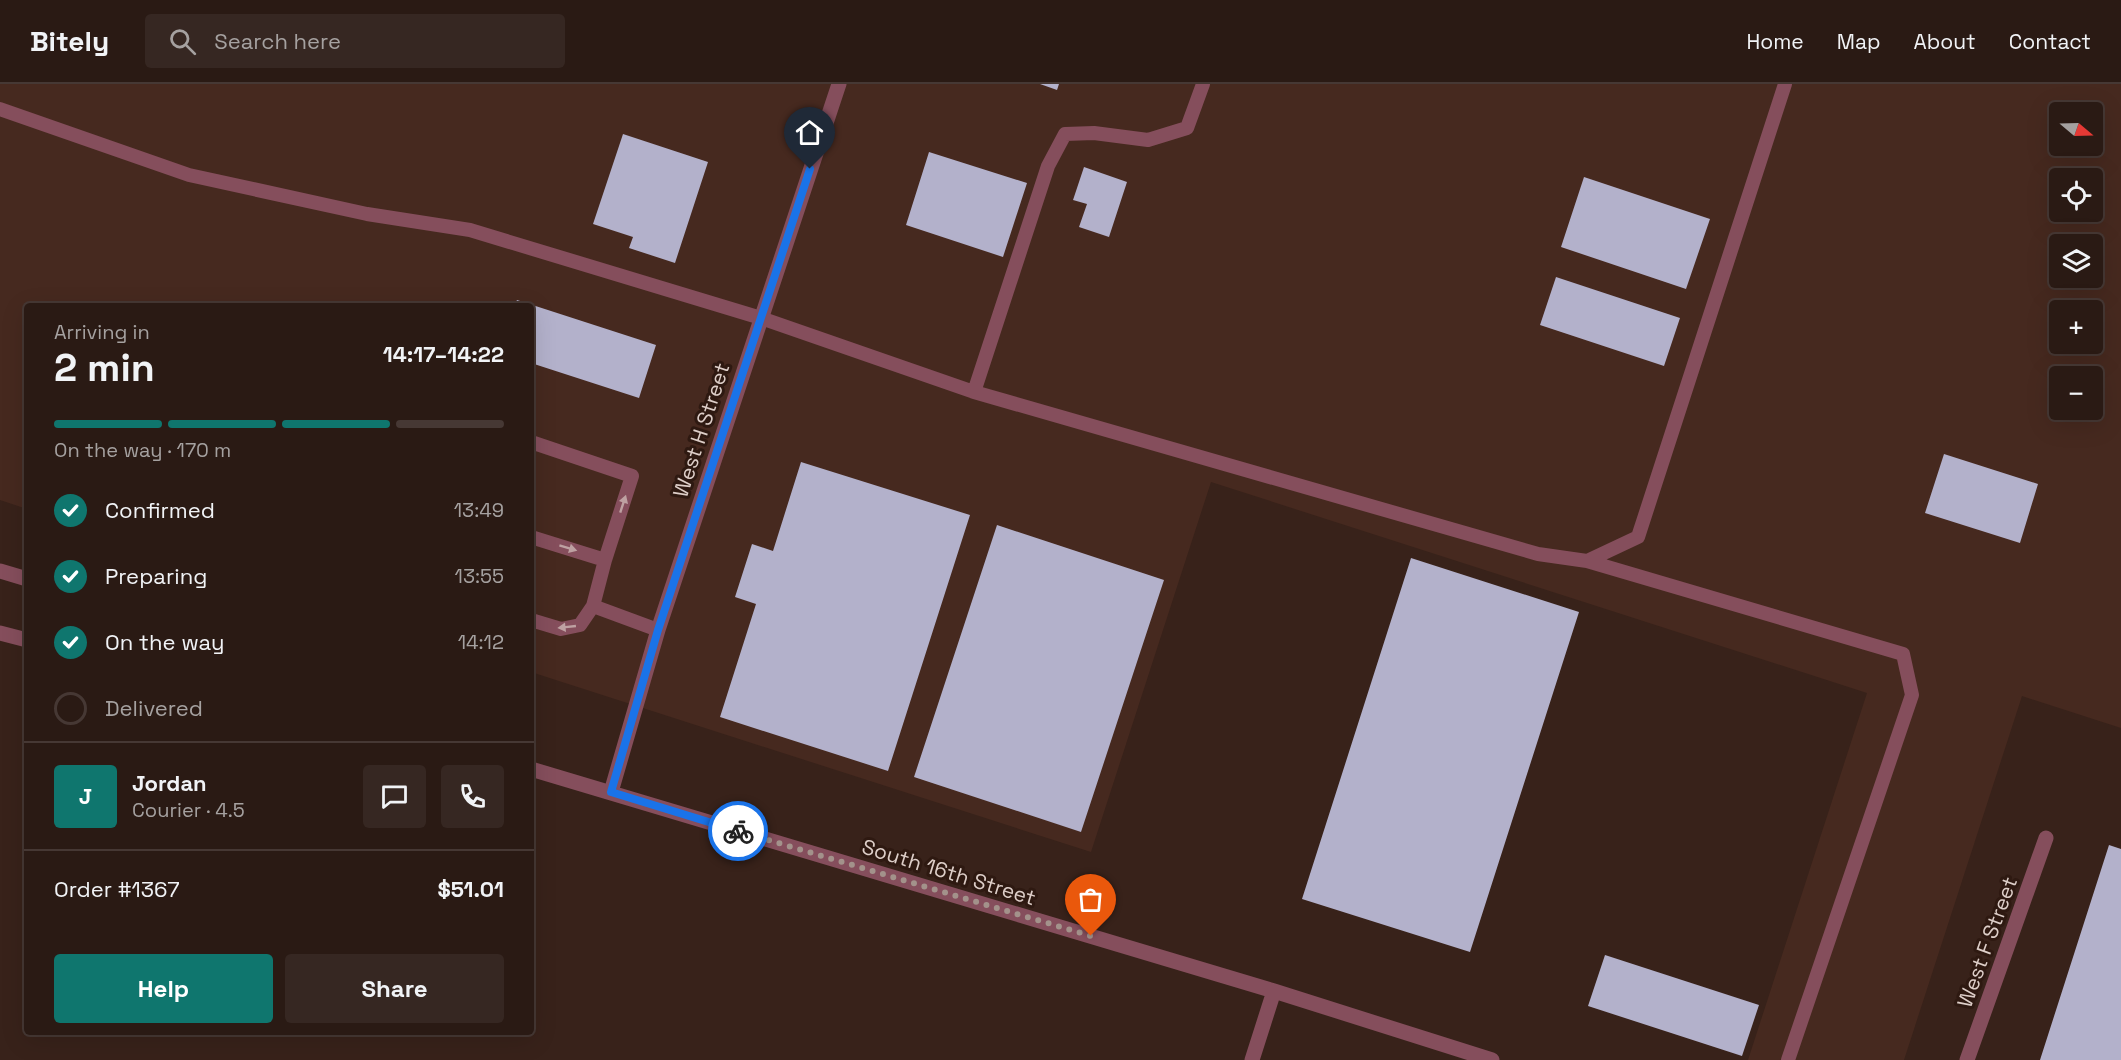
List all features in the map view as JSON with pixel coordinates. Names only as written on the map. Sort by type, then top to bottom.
[{"type":"street","name":"West H Street","points":[[611,792],[658,630],[838,84]]},
{"type":"street","points":[[0,571],[24,578]]},
{"type":"street","points":[[0,633],[24,639]]},
{"type":"street","name":"South 16th Street","points":[[534,770],[1274,991],[1492,1060]]},
{"type":"street","name":"West F Street","points":[[1967,1060],[2046,838]]},
{"type":"street","points":[[1252,1060],[1274,991]]},
{"type":"lane","points":[[974,392],[1048,166],[1065,134],[1094,133],[1149,140],[1187,128],[1203,84]]},
{"type":"lane","points":[[1587,561],[1638,537],[1785,84]]},
{"type":"lane","points":[[0,109],[189,175],[367,214],[470,230],[761,318],[974,392],[1539,554],[1587,561],[1903,654],[1912,695],[1788,1060]]},
{"type":"lane","points":[[534,443],[632,476],[593,606],[580,625],[561,629],[534,621]]},
{"type":"lane","points":[[534,538],[605,560]]},
{"type":"lane","points":[[593,606],[658,630]]},
{"type":"shaded area","points":[[0,84],[2121,84],[2121,728],[2022,696],[1904,1060],[1748,1060],[1867,693],[1211,482],[1091,852],[534,673],[534,303],[24,303],[24,508],[0,500]]},
{"type":"building","points":[[1040,84],[1059,84],[1057,90]]},
{"type":"building","points":[[623,134],[708,162],[675,263],[629,248],[633,237],[593,224]]},
{"type":"building","points":[[929,152],[1027,183],[1003,257],[906,225]]},
{"type":"building","points":[[1084,167],[1127,182],[1109,237],[1079,227],[1087,204],[1073,200]]},
{"type":"building","points":[[1584,177],[1710,219],[1686,289],[1561,247]]},
{"type":"building","points":[[1556,277],[1680,318],[1664,366],[1540,325]]},
{"type":"building","points":[[534,306],[656,345],[639,398],[534,364]]},
{"type":"building","points":[[1944,454],[2038,484],[2020,543],[1925,513]]},
{"type":"building","points":[[801,462],[970,515],[888,771],[720,717],[756,604],[735,597],[752,544],[773,551]]},
{"type":"building","points":[[997,525],[1164,580],[1081,832],[914,777]]},
{"type":"building","points":[[1411,558],[1579,612],[1470,952],[1302,899]]},
{"type":"building","points":[[2109,845],[2121,849],[2121,1060],[2040,1060]]},
{"type":"building","points":[[1605,955],[1759,1005],[1742,1056],[1588,1006]]},
{"type":"way so far","points":[[738,831],[1091,936]]},
{"type":"route","points":[[738,831],[611,792],[658,630],[810,169]]}]
